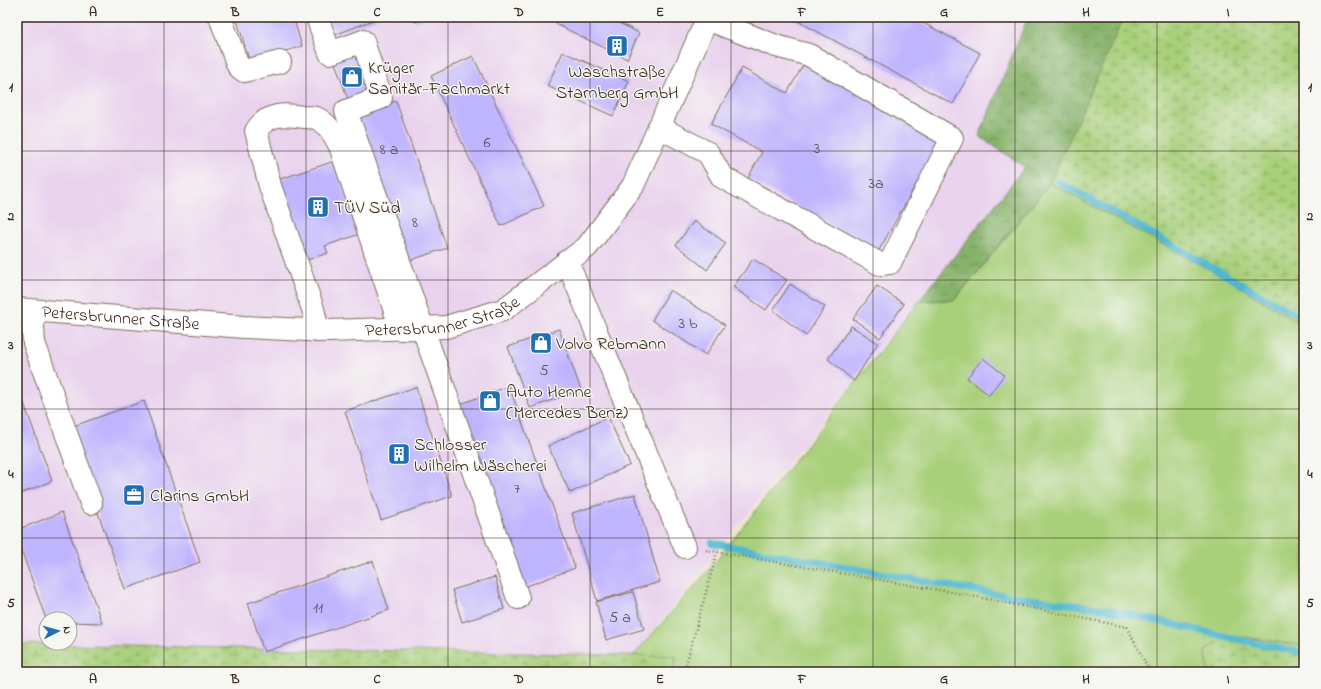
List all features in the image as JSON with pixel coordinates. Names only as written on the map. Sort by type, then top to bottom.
[{"type":"street","points":[[220,17],[238,66],[244,71],[280,62]]},
{"type":"street","points":[[317,17],[330,52],[363,41],[381,98],[346,111],[518,598]]},
{"type":"street","points":[[659,127],[708,153],[722,177],[880,264],[890,263],[952,138],[809,55],[776,46],[707,18]]},
{"type":"street","name":"Petersbrunner Straße","points":[[25,310],[244,328],[318,331],[446,327],[503,310],[587,247],[633,186],[707,18]]},
{"type":"street","points":[[318,331],[313,309],[270,186],[256,131],[261,123],[275,116],[290,115],[316,118],[330,128],[340,146],[401,329]]},
{"type":"street","points":[[567,261],[686,547]]},
{"type":"street","points":[[25,310],[34,343],[91,503]]},
{"type":"path","points":[[686,547],[962,594],[1127,627],[1150,672]]},
{"type":"path","points":[[684,672],[717,552]]},
{"type":"shaded area","points":[[17,17],[1028,17],[979,136],[1025,167],[633,656],[78,645],[78,611],[38,611],[38,644],[17,644]]},
{"type":"green space","points":[[1028,17],[1124,17],[1050,183],[954,300],[919,301],[1025,167],[979,136]]},
{"type":"green space","points":[[1124,17],[1304,17],[1304,326],[1232,282],[1050,183]]},
{"type":"green space","points":[[1050,183],[1232,282],[1304,326],[1304,646],[1229,635],[1205,651],[1209,672],[673,672],[676,657],[633,656],[714,564],[919,301],[955,300]]},
{"type":"green space","points":[[1229,635],[1304,646],[1304,672],[1209,672],[1205,651]]},
{"type":"green space","points":[[17,644],[38,644],[38,651],[78,651],[78,645],[676,656],[673,672],[17,672]]},
{"type":"building","points":[[236,17],[293,17],[302,46],[250,62]]},
{"type":"building","points":[[328,17],[381,17],[335,35]]},
{"type":"building","points":[[413,17],[427,17],[415,22]]},
{"type":"building","name":"Waschstraße Starnberg GmbH","points":[[560,17],[607,17],[639,33],[627,59],[556,24]]},
{"type":"building","points":[[790,17],[912,17],[980,53],[953,104]]},
{"type":"building","points":[[974,17],[987,17],[985,22]]},
{"type":"building","name":"Krüger Sanitär-Fachmarkt","points":[[356,52],[370,94],[349,102],[334,60]]},
{"type":"building","points":[[563,52],[629,81],[613,116],[547,86]]},
{"type":"building","points":[[473,56],[544,206],[501,226],[431,76]]},
{"type":"building","points":[[805,62],[941,140],[878,252],[748,178],[762,152],[711,124],[742,68],[787,93]]},
{"type":"building","points":[[396,101],[447,248],[405,262],[355,116]]},
{"type":"building","name":"TÜV Süd","points":[[335,161],[360,234],[325,246],[328,253],[304,261],[277,180]]},
{"type":"building","points":[[694,221],[726,243],[707,270],[676,245]]},
{"type":"building","points":[[753,259],[787,280],[766,310],[733,287]]},
{"type":"building","points":[[790,284],[825,307],[806,336],[773,310]]},
{"type":"building","points":[[877,286],[904,304],[880,338],[853,319]]},
{"type":"building","points":[[670,290],[725,325],[706,355],[652,320]]},
{"type":"building","points":[[851,326],[878,343],[854,381],[828,359]]},
{"type":"building","points":[[559,329],[581,390],[530,408],[508,347]]},
{"type":"building","points":[[983,358],[1004,375],[989,395],[967,378]]},
{"type":"building","points":[[17,384],[52,481],[17,495]]},
{"type":"building","points":[[509,386],[575,568],[524,587],[458,405]]},
{"type":"building","name":"Schlosser Wilhelm Wäscherei","points":[[416,387],[452,496],[381,520],[345,411]]},
{"type":"building","name":"Clarins GmbH","points":[[144,401],[200,562],[125,589],[68,428]]},
{"type":"building","points":[[608,417],[630,465],[570,493],[548,446]]},
{"type":"building","points":[[635,494],[660,582],[597,601],[572,513]]},
{"type":"building","points":[[62,512],[102,623],[78,622],[78,611],[43,611],[17,538],[17,530]]},
{"type":"building","points":[[373,561],[389,610],[264,652],[248,603]]},
{"type":"building","points":[[495,577],[504,609],[462,622],[452,590]]},
{"type":"building","points":[[633,592],[644,629],[606,640],[596,602]]},
{"type":"waterway","points":[[1059,182],[1304,319]]},
{"type":"waterway","points":[[712,543],[996,594],[1105,609],[1304,653]]},
{"type":"place","name":"Waschstraße Starnberg GmbH","points":[[617,46]]},
{"type":"place","name":"Krüger Sanitär-Fachmarkt","points":[[352,77]]},
{"type":"place","name":"TÜV Süd","points":[[318,207]]},
{"type":"place","name":"Volvo Rebmann","points":[[541,343]]},
{"type":"place","name":"Auto Henne (Mercedes Benz)","points":[[490,401]]},
{"type":"place","name":"Schlosser Wilhelm Wäscherei","points":[[399,454]]},
{"type":"place","name":"Clarins GmbH","points":[[134,495]]}]
